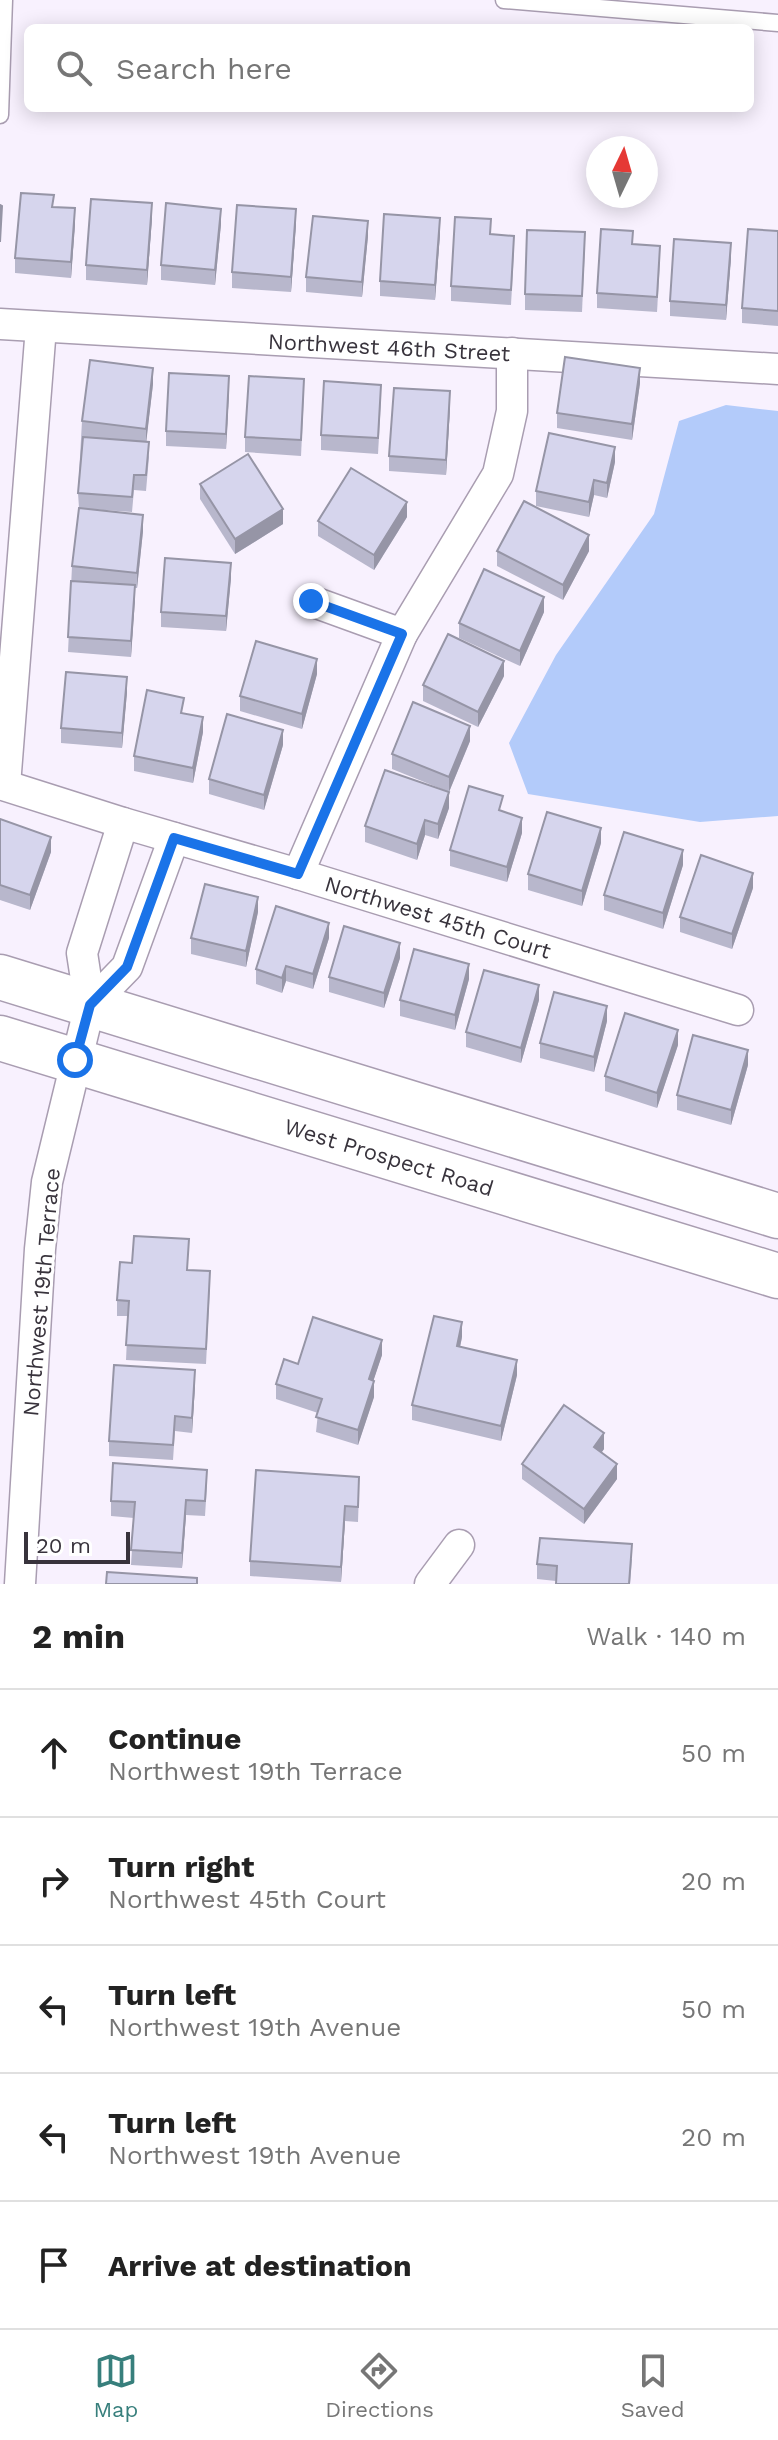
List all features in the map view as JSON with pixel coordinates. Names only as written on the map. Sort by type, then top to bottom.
[{"type":"main road","points":[[0,977],[778,1216]]},
{"type":"main road","name":"West Prospect Road","points":[[0,1038],[778,1276]]},
{"type":"street","name":"Northwest 46th Street","points":[[0,324],[778,369]]},
{"type":"street","points":[[2,784],[41,327]]},
{"type":"street","points":[[298,874],[402,634],[498,474],[512,411],[512,353]]},
{"type":"street","points":[[311,601],[402,634]]},
{"type":"street","name":"Northwest 45th Court","points":[[2,784],[738,1010]]},
{"type":"street","name":"Northwest 19th Terrace","points":[[20,1584],[43,1216],[59,1128],[90,1005],[82,953],[123,823]]},
{"type":"street","name":"Northwest 19th Terrace","points":[[90,1005],[127,967],[174,838]]},
{"type":"street","points":[[430,1584],[459,1545]]},
{"type":"lane","points":[[504,0],[778,23]]},
{"type":"lane","points":[[0,115],[2,11]]},
{"type":"water","points":[[726,405],[778,411],[778,816],[700,822],[528,794],[509,743],[556,655],[654,514],[679,421]]},
{"type":"building","points":[[21,193],[54,195],[52,207],[75,208],[71,262],[15,258]]},
{"type":"building","points":[[91,199],[152,203],[147,270],[86,265]]},
{"type":"building","points":[[166,203],[221,209],[215,270],[161,265]]},
{"type":"building","points":[[237,205],[296,209],[291,277],[232,272]]},
{"type":"building","points":[[384,214],[440,218],[435,285],[380,281]]},
{"type":"building","points":[[313,216],[368,221],[362,282],[306,277]]},
{"type":"building","points":[[455,217],[491,219],[490,234],[514,236],[511,290],[451,286]]},
{"type":"building","points":[[601,229],[633,231],[632,244],[660,246],[657,297],[597,293]]},
{"type":"building","points":[[748,229],[778,231],[778,311],[742,308]]},
{"type":"building","points":[[527,230],[585,232],[582,296],[525,294]]},
{"type":"building","points":[[674,239],[731,243],[726,305],[670,301]]},
{"type":"building","points":[[565,357],[640,368],[632,424],[557,413]]},
{"type":"building","points":[[90,360],[153,368],[146,429],[82,421]]},
{"type":"building","points":[[169,373],[229,376],[226,434],[166,431]]},
{"type":"building","points":[[249,376],[304,379],[301,440],[245,437]]},
{"type":"building","points":[[324,381],[381,385],[378,438],[321,435]]},
{"type":"building","points":[[394,388],[450,391],[446,460],[389,456]]},
{"type":"building","points":[[549,433],[615,447],[607,483],[594,480],[589,502],[536,491]]},
{"type":"building","points":[[83,437],[149,442],[146,475],[134,475],[132,497],[78,493]]},
{"type":"building","points":[[248,454],[283,509],[235,539],[200,484]]},
{"type":"building","points":[[351,468],[407,502],[374,555],[318,521]]},
{"type":"building","points":[[524,501],[589,535],[563,585],[497,551]]},
{"type":"building","points":[[79,508],[143,515],[137,573],[72,566]]},
{"type":"building","points":[[165,558],[231,563],[226,616],[161,612]]},
{"type":"building","points":[[484,569],[544,597],[520,651],[459,623]]},
{"type":"building","points":[[71,581],[135,585],[131,641],[68,637]]},
{"type":"building","points":[[448,634],[504,661],[478,712],[423,685]]},
{"type":"building","points":[[256,641],[317,659],[302,714],[240,696]]},
{"type":"building","points":[[66,672],[127,677],[122,733],[61,728]]},
{"type":"building","points":[[147,690],[184,698],[181,713],[203,717],[193,768],[134,756]]},
{"type":"building","points":[[413,702],[470,726],[449,777],[392,754]]},
{"type":"building","points":[[227,714],[283,730],[264,795],[209,779]]},
{"type":"building","points":[[385,770],[449,792],[438,824],[425,820],[417,844],[365,826]]},
{"type":"building","points":[[469,786],[503,796],[499,810],[522,818],[507,867],[450,850]]},
{"type":"building","points":[[547,812],[601,828],[582,891],[528,874]]},
{"type":"building","points":[[0,819],[51,837],[30,895],[0,885]]},
{"type":"building","points":[[624,832],[683,850],[663,913],[604,895]]},
{"type":"building","points":[[701,855],[753,873],[732,934],[680,917]]},
{"type":"building","points":[[205,884],[258,897],[246,951],[191,938]]},
{"type":"building","points":[[276,906],[329,923],[313,974],[286,966],[282,978],[256,969]]},
{"type":"building","points":[[344,926],[400,943],[384,993],[329,977]]},
{"type":"building","points":[[414,949],[469,964],[455,1015],[400,1000]]},
{"type":"building","points":[[484,970],[539,985],[521,1048],[466,1032]]},
{"type":"building","points":[[554,992],[607,1006],[594,1057],[540,1043]]},
{"type":"building","points":[[625,1013],[678,1030],[657,1093],[605,1076]]},
{"type":"building","points":[[693,1035],[748,1050],[731,1110],[677,1095]]},
{"type":"building","points":[[134,1236],[189,1239],[187,1270],[210,1271],[206,1349],[126,1345],[129,1301],[117,1300],[120,1262],[132,1263]]},
{"type":"building","points":[[434,1316],[462,1322],[457,1346],[517,1360],[501,1426],[412,1405]]},
{"type":"building","points":[[313,1317],[382,1340],[369,1379],[374,1381],[358,1430],[316,1417],[322,1399],[276,1384],[284,1359],[298,1364]]},
{"type":"building","points":[[114,1365],[195,1370],[192,1418],[175,1416],[173,1445],[109,1441]]},
{"type":"building","points":[[564,1405],[604,1433],[594,1447],[617,1464],[584,1509],[522,1464]]},
{"type":"building","points":[[113,1463],[207,1470],[205,1501],[186,1500],[182,1553],[131,1550],[135,1502],[111,1501]]},
{"type":"building","points":[[256,1470],[359,1477],[358,1507],[345,1506],[341,1567],[250,1561]]},
{"type":"building","points":[[540,1538],[632,1544],[629,1584],[556,1584],[557,1566],[537,1564]]},
{"type":"building","points":[[107,1572],[197,1578],[197,1584],[106,1584]]},
{"type":"route","points":[[75,1060],[90,1005],[127,967],[174,838],[298,874],[402,634],[311,601]]}]
